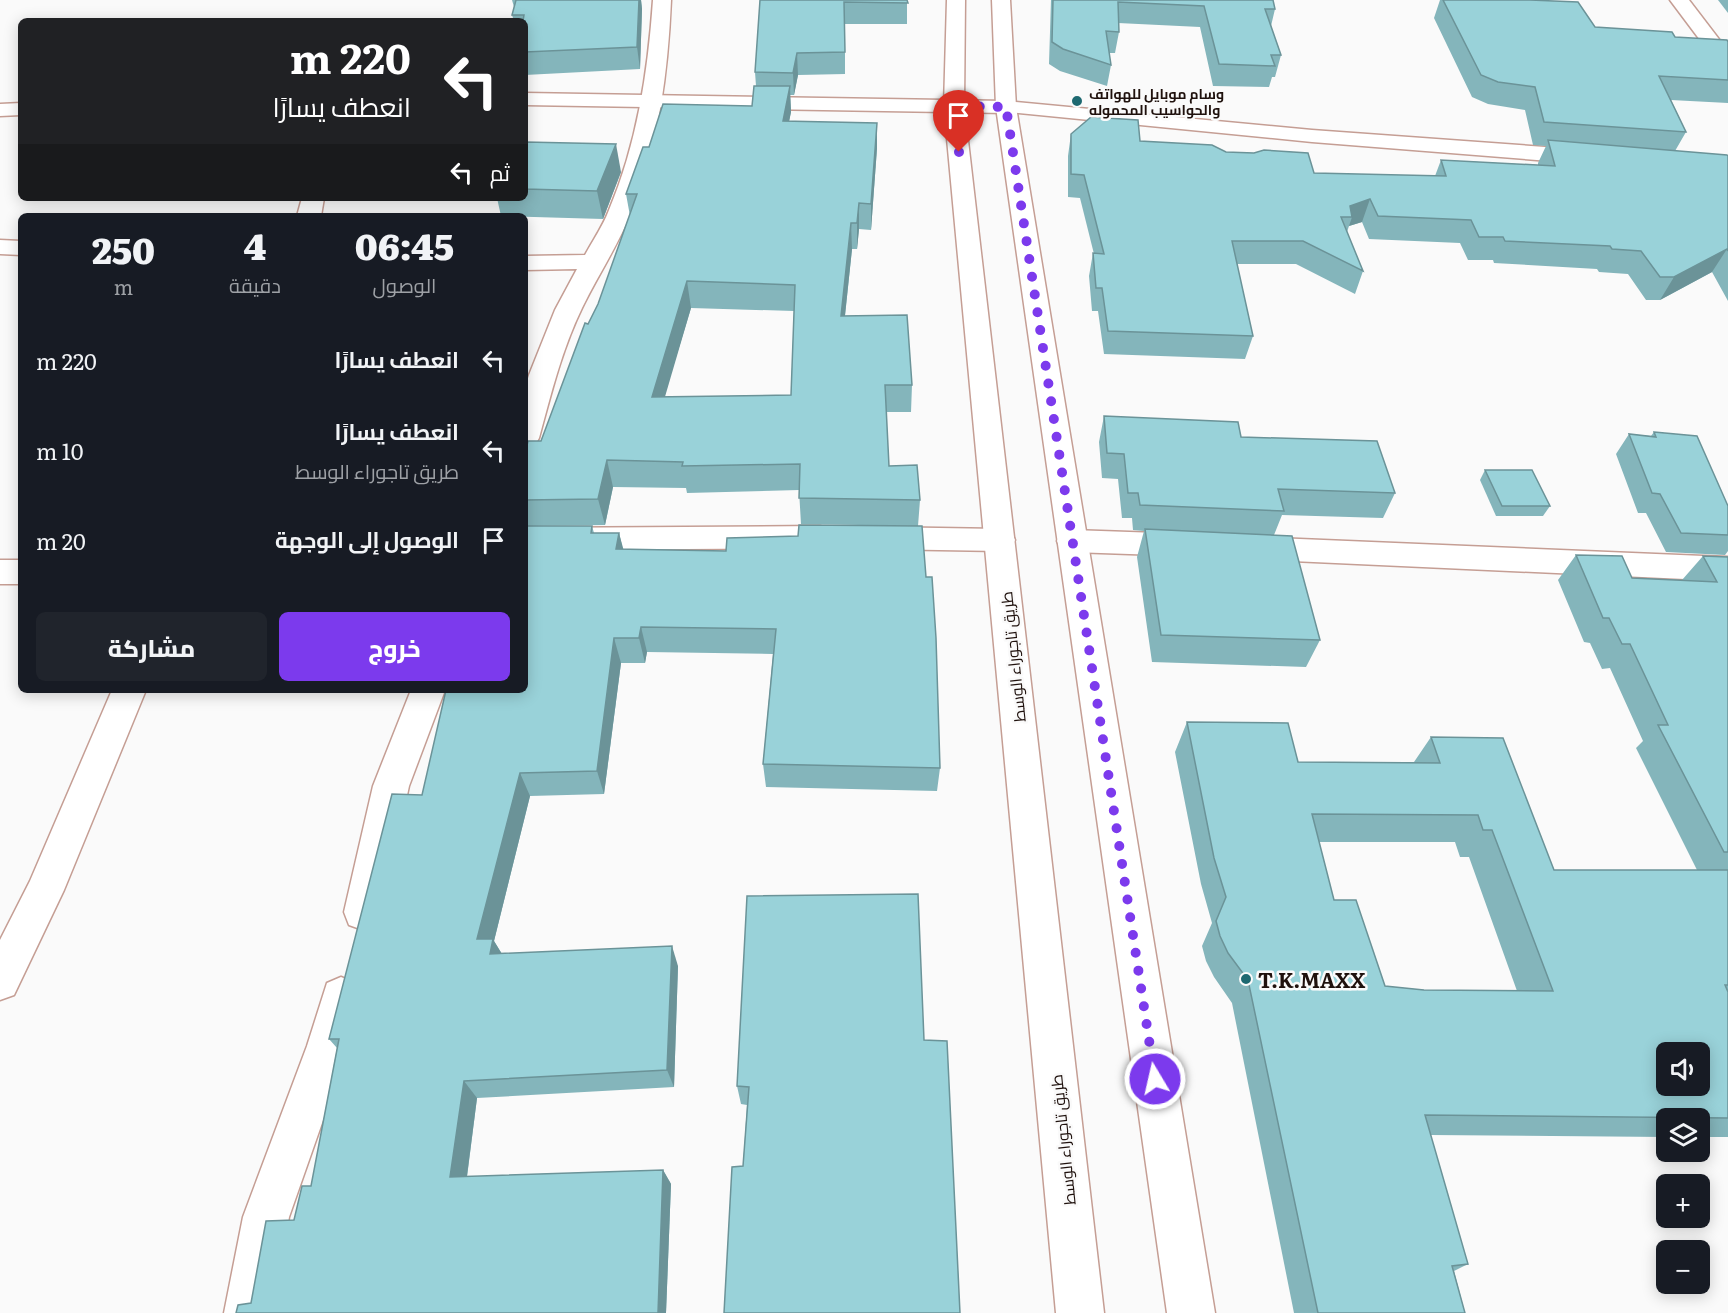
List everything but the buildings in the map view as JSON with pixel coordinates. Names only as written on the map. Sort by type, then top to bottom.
[{"type":"main road","points":[[528,427],[542,375],[568,310],[591,262],[620,212],[634,172],[652,100],[659,50],[662,0]]},
{"type":"main road","name":"طريق تاجوراء الوسط","points":[[956,0],[954,106],[1080,1313]]},
{"type":"main road","points":[[1001,0],[1006,107],[1191,1313]]},
{"type":"main road","points":[[1679,0],[1728,64]]},
{"type":"main road","points":[[528,99],[1006,107],[1312,136],[1607,159]]},
{"type":"main road","points":[[0,110],[18,109]]},
{"type":"main road","points":[[0,247],[18,248]]},
{"type":"main road","points":[[528,262],[591,262]]},
{"type":"main road","points":[[528,539],[755,537],[1000,540]]},
{"type":"main road","points":[[1072,541],[1728,569]]},
{"type":"main road","points":[[0,572],[18,572]]},
{"type":"main road","points":[[0,981],[45,890],[128,693]]},
{"type":"main road","points":[[248,1313],[266,1217],[328,1047],[391,786],[427,693]]},
{"type":"place","name":"وسام موبايل للهواتف والحواسيب المحموله","points":[[1077,101]]},
{"type":"place","name":"T.K.MAXX","points":[[1246,979]]},
{"type":"route","points":[[959,152],[954,106],[1006,107],[1155,1079]]}]
